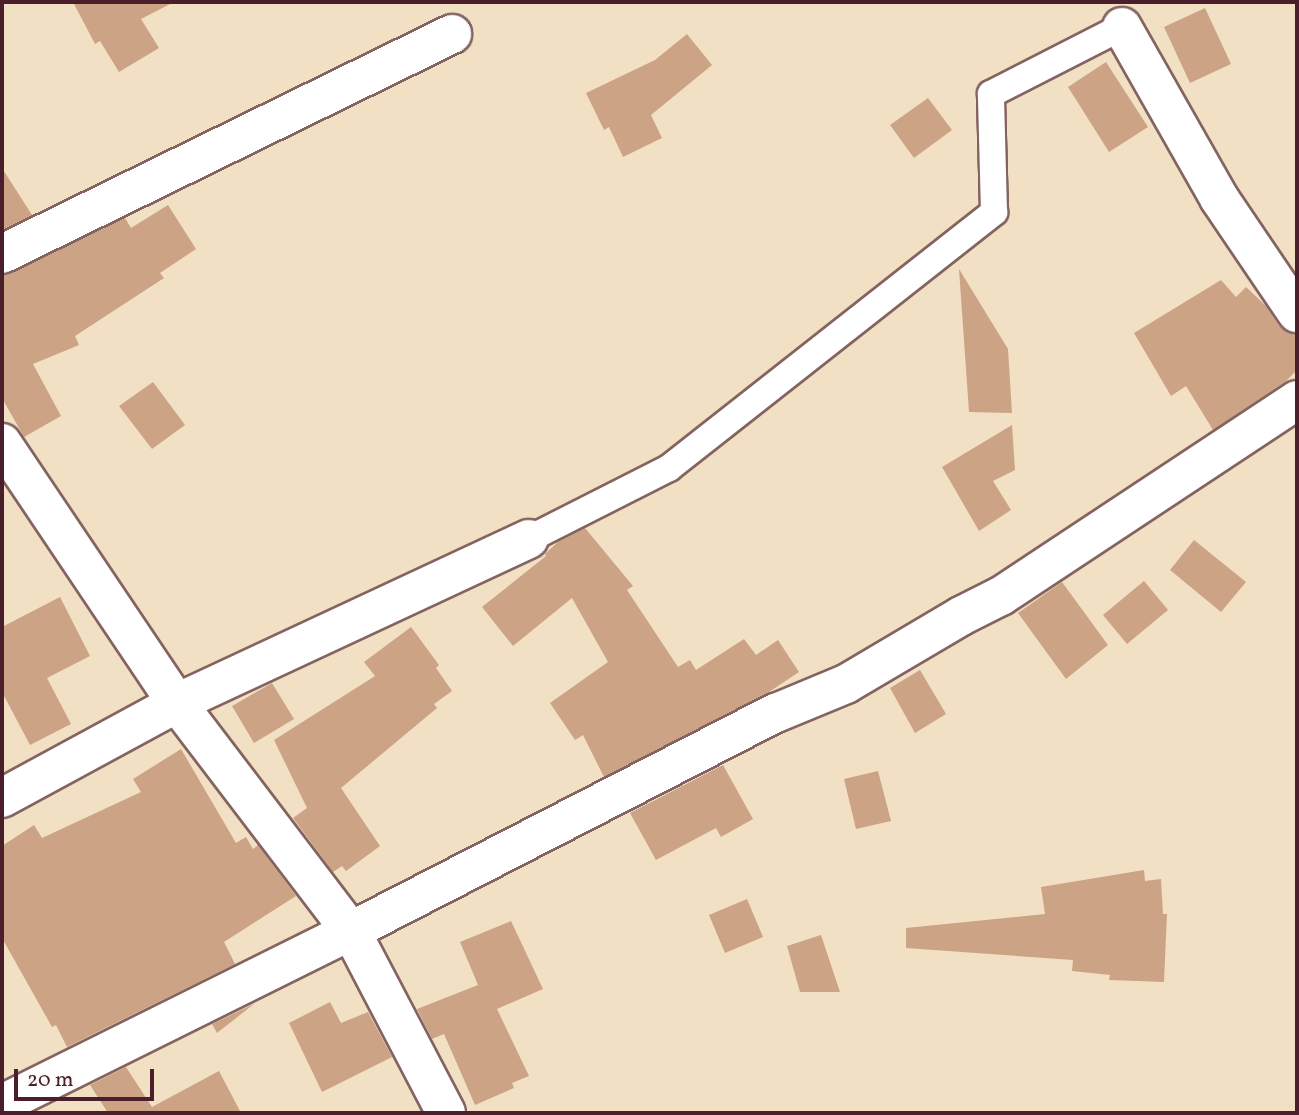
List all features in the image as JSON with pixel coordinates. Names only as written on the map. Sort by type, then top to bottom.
[{"type":"street","points":[[1122,27],[1219,198],[1297,313]]},
{"type":"street","points":[[2,254],[452,34]]},
{"type":"street","points":[[2,1104],[351,931],[776,713],[846,684],[961,616],[1001,596],[1297,400]]},
{"type":"street","points":[[4,451],[177,703],[351,931],[446,1113]]},
{"type":"street","points":[[2,798],[177,703],[529,539]]},
{"type":"lane","points":[[529,539],[669,468],[994,212],[991,94],[1122,27]]},
{"type":"building","points":[[73,2],[174,2],[141,19],[159,48],[119,72],[100,41],[95,44]]},
{"type":"building","points":[[1205,8],[1231,64],[1190,83],[1164,27]]},
{"type":"building","points":[[687,34],[712,65],[651,115],[662,138],[623,157],[609,127],[604,130],[586,93],[655,60]]},
{"type":"building","points":[[1106,62],[1148,127],[1109,152],[1068,87]]},
{"type":"building","points":[[928,98],[952,130],[914,158],[890,125]]},
{"type":"building","points":[[2,168],[32,215],[2,230]]},
{"type":"building","points":[[168,205],[196,249],[160,273],[164,278],[75,336],[79,345],[33,364],[61,416],[24,437],[2,398],[2,276],[125,218],[131,228]]},
{"type":"building","points":[[959,269],[1008,349],[1012,413],[969,412]]},
{"type":"building","points":[[1221,280],[1236,297],[1246,287],[1266,306],[1279,326],[1297,336],[1297,370],[1286,381],[1213,430],[1186,386],[1171,396],[1134,333]]},
{"type":"building","points":[[153,382],[185,425],[152,449],[119,406]]},
{"type":"building","points":[[1012,425],[1015,470],[993,481],[1011,510],[979,531],[942,467]]},
{"type":"building","points":[[585,528],[633,586],[627,590],[678,667],[690,660],[696,670],[744,639],[756,655],[778,640],[799,672],[769,692],[604,777],[583,735],[575,740],[550,703],[608,662],[572,598],[513,646],[482,607],[546,556],[558,542]]},
{"type":"building","points":[[1194,540],[1246,582],[1221,612],[1170,570]]},
{"type":"building","points":[[1144,581],[1168,610],[1127,644],[1103,615]]},
{"type":"building","points":[[1062,582],[1108,645],[1066,679],[1018,613]]},
{"type":"building","points":[[60,597],[90,656],[47,678],[71,724],[30,745],[2,692],[2,627]]},
{"type":"building","points":[[411,627],[439,665],[436,668],[452,691],[434,704],[437,708],[341,788],[380,846],[346,871],[342,866],[333,872],[293,818],[307,808],[274,740],[375,676],[364,662]]},
{"type":"building","points":[[920,670],[946,714],[915,733],[890,688]]},
{"type":"building","points":[[272,683],[294,719],[254,743],[232,706]]},
{"type":"building","points":[[181,749],[236,843],[246,837],[253,849],[258,845],[296,896],[224,942],[235,964],[67,1047],[56,1025],[52,1027],[2,938],[2,846],[34,825],[42,838],[141,792],[133,779]]},
{"type":"building","points":[[723,765],[753,819],[721,837],[716,828],[656,860],[630,813]]},
{"type":"building","points":[[878,771],[891,821],[856,829],[844,779]]},
{"type":"building","points":[[1144,870],[1145,881],[1161,879],[1163,914],[1167,914],[1164,982],[1109,980],[1110,975],[1072,971],[1073,960],[906,948],[906,928],[1045,914],[1041,887]]},
{"type":"building","points":[[747,899],[763,937],[725,953],[709,915]]},
{"type":"building","points":[[511,921],[543,989],[497,1009],[529,1076],[512,1083],[514,1088],[475,1105],[444,1034],[432,1039],[417,1009],[478,985],[460,942]]},
{"type":"building","points":[[821,935],[840,992],[800,992],[787,946]]},
{"type":"building","points":[[330,1002],[341,1023],[368,1012],[392,1057],[322,1092],[289,1023]]},
{"type":"building","points":[[254,1004],[217,1033],[212,1024]]},
{"type":"building","points":[[126,1067],[152,1107],[219,1071],[241,1113],[108,1113],[90,1085]]}]
